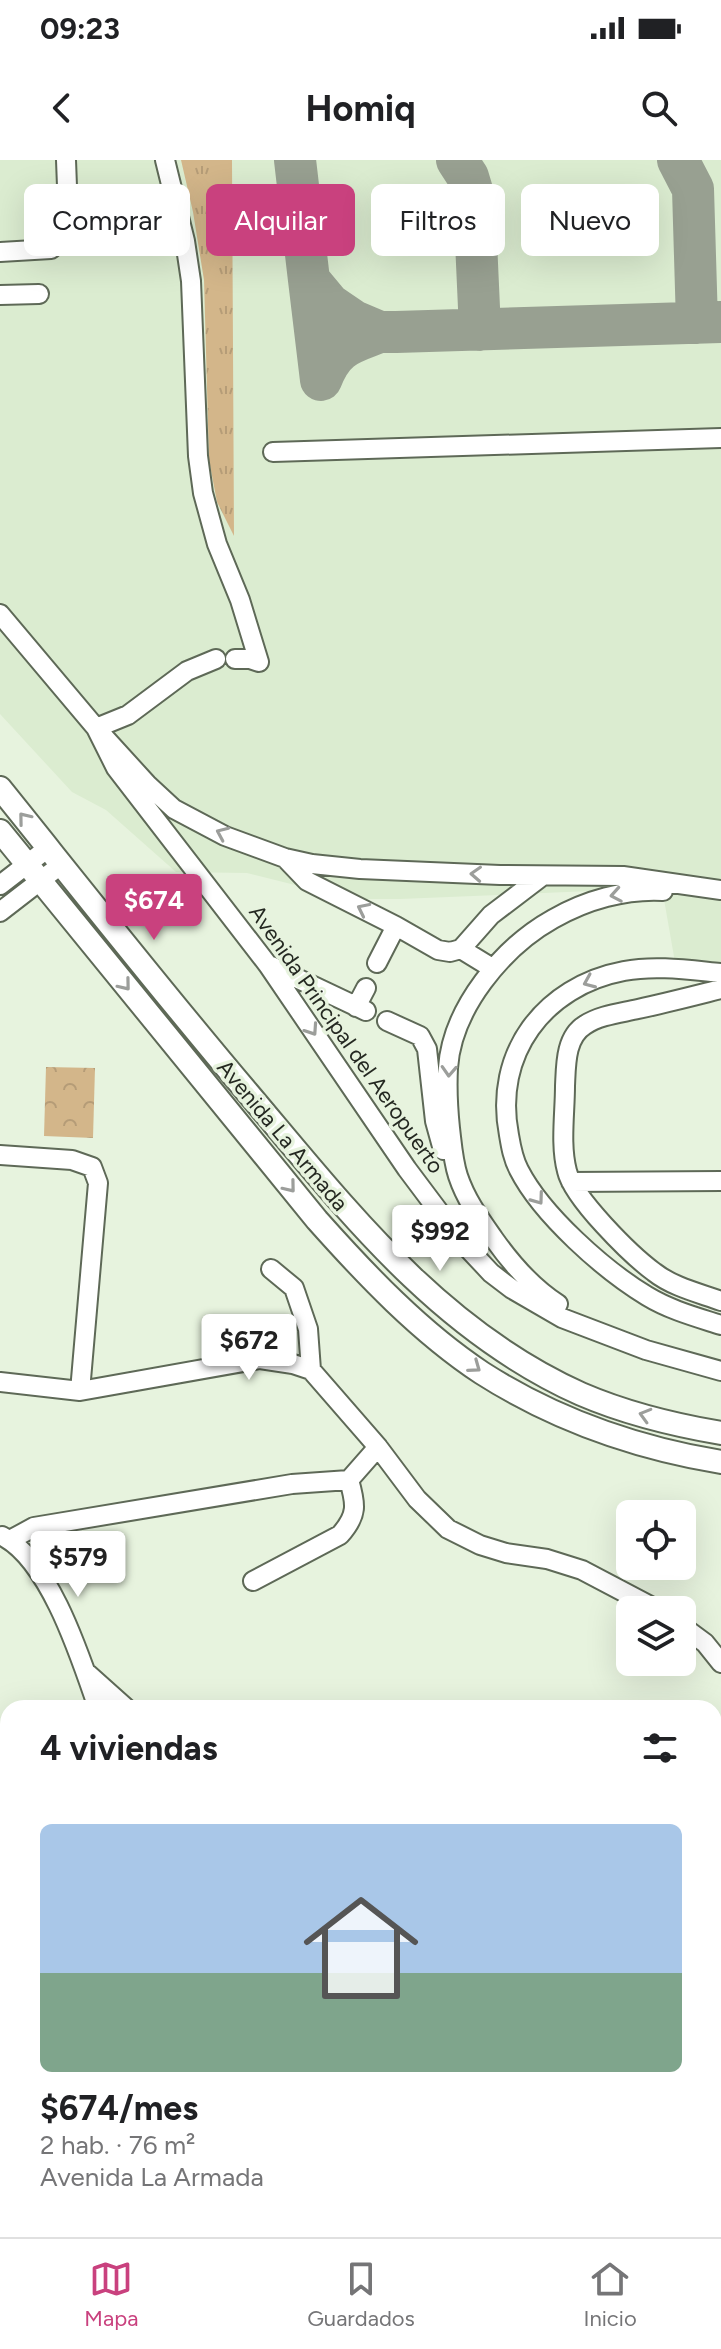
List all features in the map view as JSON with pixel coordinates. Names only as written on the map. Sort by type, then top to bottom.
[{"type":"main road","name":"Avenida La Armada","points":[[0,788],[210,1048],[344,1207],[437,1302],[540,1374],[583,1395],[666,1421],[721,1433]]},
{"type":"main road","name":"Avenida La Armada","points":[[0,831],[317,1220],[355,1262],[440,1341],[494,1380],[559,1414],[642,1445],[721,1462]]},
{"type":"street","points":[[0,252],[51,249],[66,236],[66,160]]},
{"type":"street","points":[[96,728],[128,715],[187,671],[225,659],[259,662],[240,600],[217,544],[203,493],[198,456],[191,281],[185,241],[165,160]]},
{"type":"street","points":[[0,295],[39,294]]},
{"type":"street","points":[[273,452],[721,438]]},
{"type":"street","name":"Avenida Principal del Aeropuerto","points":[[0,614],[147,784],[174,809],[225,836],[285,858],[312,864],[541,877],[623,876],[721,892]]},
{"type":"street","name":"Avenida Principal del Aeropuerto","points":[[96,728],[116,768],[268,965],[407,1169],[461,1241],[491,1273],[562,1318],[646,1350],[721,1371]]},
{"type":"street","points":[[0,912],[34,873],[55,856]]},
{"type":"street","points":[[285,858],[307,881],[438,950],[450,952],[461,949],[491,915],[541,877]]},
{"type":"street","points":[[0,885],[34,873]]},
{"type":"street","name":"Avenida Principal del Aeropuerto","points":[[601,1331],[545,1295],[505,1255],[466,1197],[453,1156],[448,1112],[448,1066],[468,1005],[492,968],[536,928],[595,899],[649,890],[721,892]]},
{"type":"street","points":[[377,963],[396,926]]},
{"type":"street","points":[[461,949],[492,968]]},
{"type":"street","points":[[268,965],[361,1009],[366,988]]},
{"type":"street","points":[[721,973],[660,968],[626,970],[580,985],[548,1008],[523,1039],[510,1070],[505,1104],[512,1154],[521,1174],[544,1208],[601,1262],[648,1297],[721,1325]]},
{"type":"street","points":[[721,989],[607,1016],[583,1025],[571,1040],[566,1067],[564,1144],[566,1171],[580,1199],[654,1272],[675,1284],[721,1301]]},
{"type":"street","points":[[387,1021],[420,1036],[427,1049],[435,1121],[444,1152],[453,1156]]},
{"type":"street","points":[[0,1155],[72,1160],[92,1167],[98,1183],[80,1391]]},
{"type":"street","points":[[571,1182],[721,1181]]},
{"type":"street","points":[[271,1269],[294,1288],[308,1329],[311,1370]]},
{"type":"street","points":[[0,1382],[80,1391],[260,1359],[311,1370],[378,1447],[417,1499],[448,1529],[493,1549],[547,1559],[582,1570],[631,1596]]},
{"type":"street","points":[[95,1700],[52,1592],[28,1559],[5,1537],[49,1524],[292,1484],[349,1480],[378,1447]]},
{"type":"street","points":[[253,1581],[340,1535],[350,1523],[354,1511],[349,1480]]},
{"type":"street","points":[[696,1636],[721,1663]]},
{"type":"street","points":[[86,1672],[117,1700]]},
{"type":"shaded area","points":[[0,160],[721,160],[721,976],[676,968],[662,888],[351,899],[247,873],[176,872],[106,810],[72,792],[0,714]]},
{"type":"green space","points":[[181,160],[232,160],[232,184],[206,184],[206,256],[233,256],[234,536],[217,502],[209,460],[204,280],[190,184],[187,184]]},
{"type":"green space","points":[[46,1067],[95,1068],[93,1138],[44,1136]]},
{"type":"taxiway","points":[[295,160],[309,280],[329,304],[354,321],[380,332],[721,322]]},
{"type":"taxiway","points":[[457,160],[468,177],[474,197],[480,330]]},
{"type":"taxiway","points":[[678,160],[693,189],[697,323]]},
{"type":"taxiway","points":[[309,280],[321,380],[337,353],[351,343],[380,332]]}]
